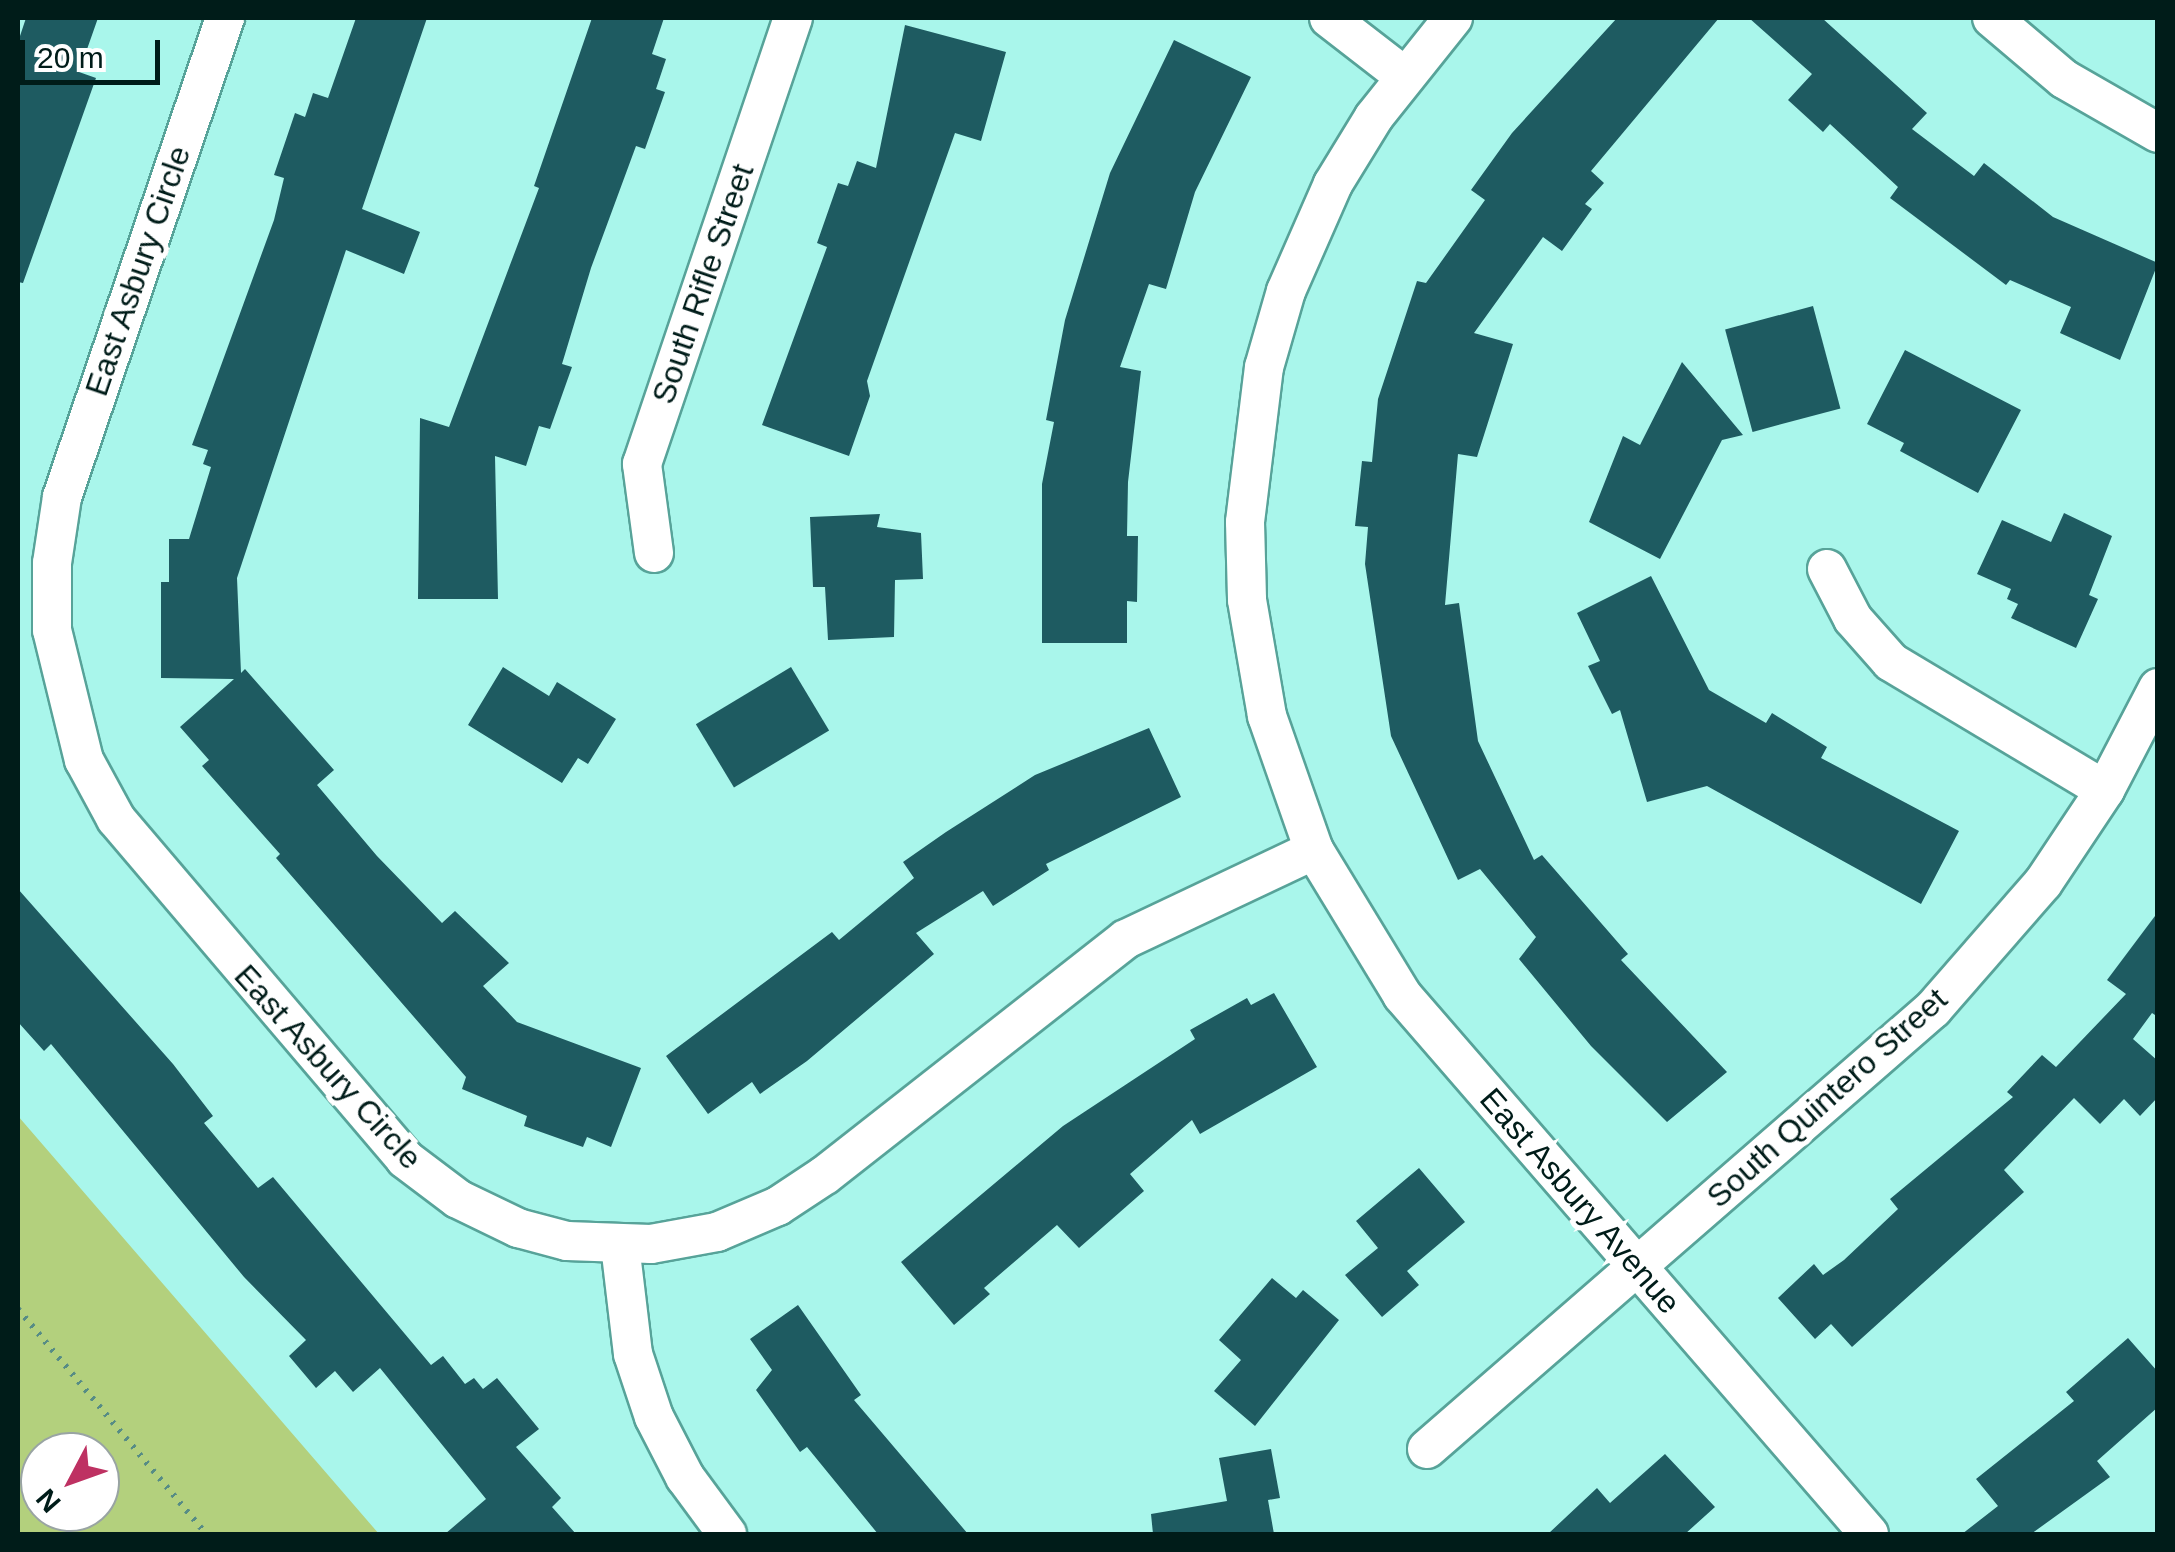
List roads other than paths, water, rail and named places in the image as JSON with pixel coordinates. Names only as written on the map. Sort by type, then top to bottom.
[{"type":"street","name":"East Asbury Circle","points":[[225,18],[62,496],[52,564],[52,630],[64,696],[84,760],[145,860],[405,1159],[458,1199],[518,1228],[620,1245],[716,1232],[778,1206],[1126,939],[1314,850]]},
{"type":"street","name":"South Rifle Street","points":[[654,553],[642,464],[793,18]]},
{"type":"street","points":[[1329,18],[1404,76]]},
{"type":"street","name":"East Asbury Avenue","points":[[1454,18],[1404,76],[1333,184],[1286,291],[1251,444],[1247,600],[1266,716],[1314,850],[1402,995],[1869,1534]]},
{"type":"street","points":[[1992,18],[2064,79],[2158,133]]},
{"type":"street","points":[[1826,569],[1854,619],[1891,662],[2105,790]]},
{"type":"street","name":"South Quintero Street","points":[[1426,1449],[1933,1009],[2032,898],[2105,790],[2158,688]]},
{"type":"street","points":[[620,1245],[632,1354],[654,1417],[684,1477],[727,1534]]}]
